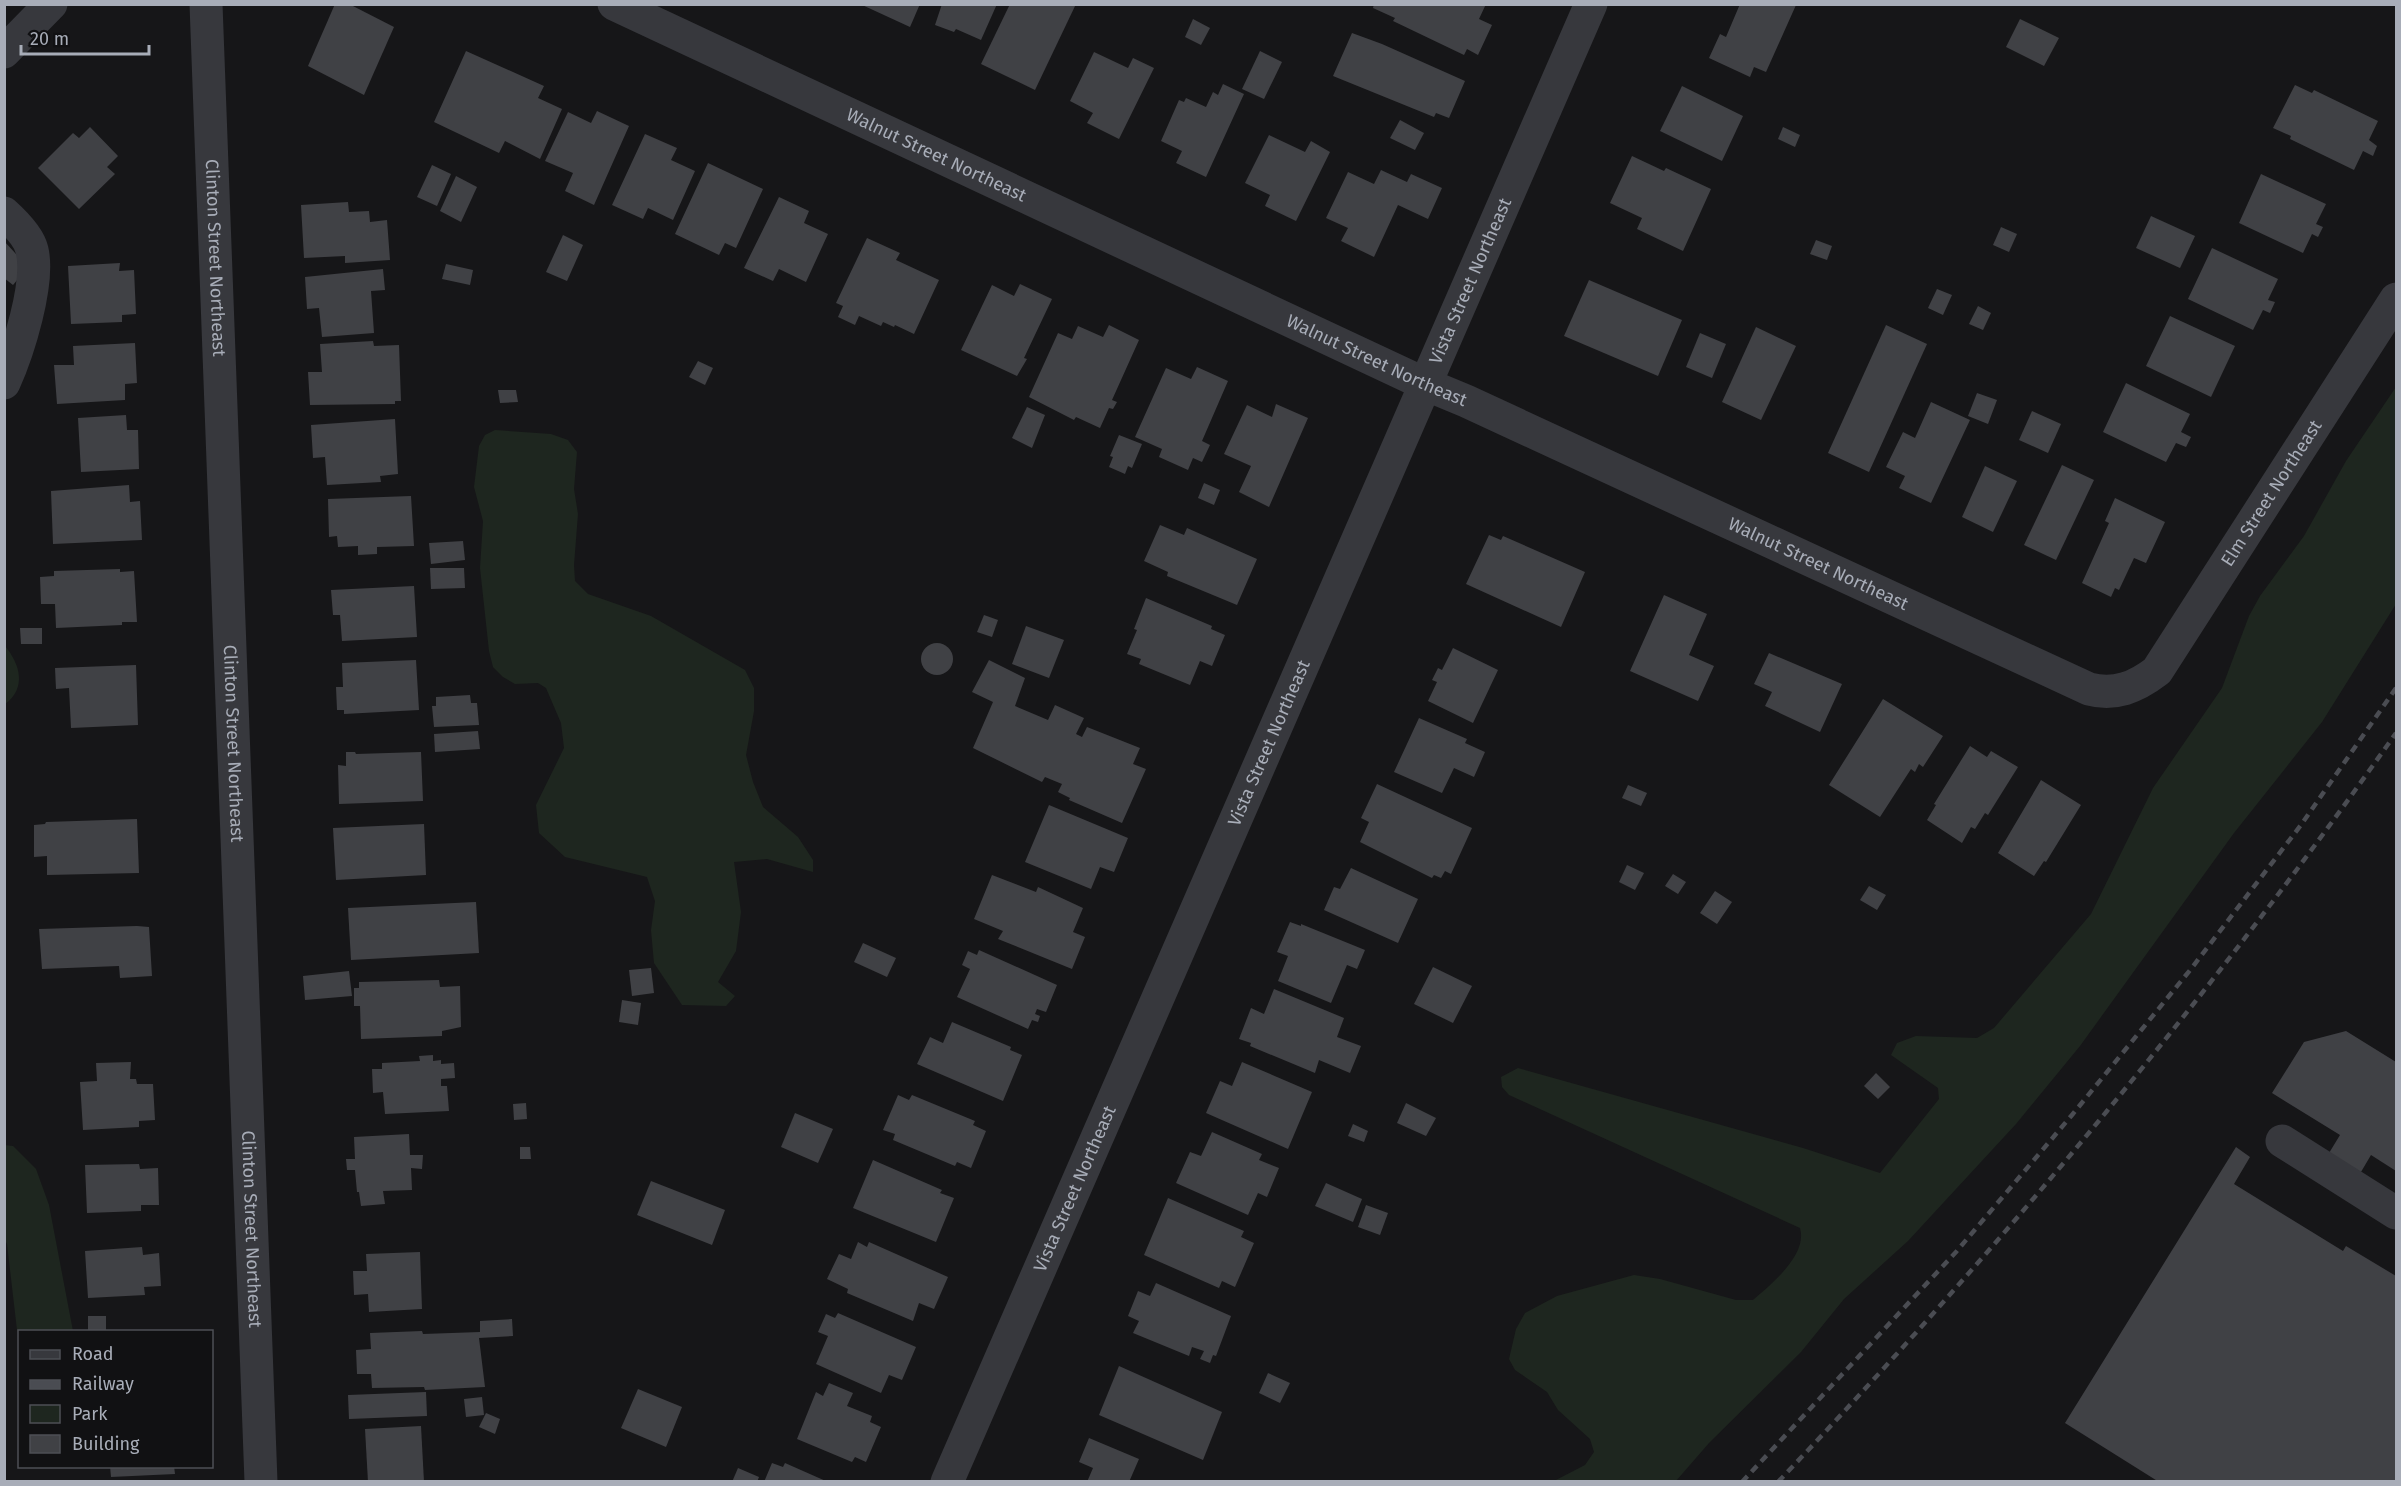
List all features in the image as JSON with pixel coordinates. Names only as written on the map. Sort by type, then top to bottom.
[{"type":"street","points":[[4,52],[51,4]]},
{"type":"street","name":"Clinton Street Northeast","points":[[206,4],[261,1482]]},
{"type":"street","name":"Walnut Street Northeast","points":[[614,4],[1425,384],[2089,688],[2102,692],[2129,689],[2143,682]]},
{"type":"street","name":"Vista Street Northeast","points":[[947,1482],[1591,4]]},
{"type":"street","points":[[4,213],[15,223],[32,248],[35,277],[13,364],[4,383]]},
{"type":"street","name":"Elm Street Northeast","points":[[2143,682],[2157,671],[2397,299]]},
{"type":"street","points":[[2282,1141],[2397,1213]]},
{"type":"green space","points":[[2396,387],[2396,604],[2322,722],[2234,833],[2080,1046],[2016,1124],[1908,1241],[1844,1299],[1801,1352],[1709,1443],[1676,1481],[1554,1481],[1585,1465],[1594,1452],[1590,1439],[1558,1410],[1547,1392],[1515,1370],[1509,1359],[1516,1329],[1525,1313],[1557,1296],[1634,1275],[1660,1279],[1736,1300],[1753,1300],[1778,1277],[1793,1258],[1799,1248],[1800,1228],[1509,1095],[1502,1087],[1501,1077],[1518,1068],[1803,1148],[1880,1173],[1939,1099],[1938,1088],[1891,1055],[1897,1043],[1916,1036],[1977,1038],[1994,1028],[2091,914],[2153,788],[2222,688],[2249,616],[2260,596],[2304,536],[2346,461]]},
{"type":"green space","points":[[495,430],[551,434],[568,440],[577,452],[574,489],[578,514],[575,581],[588,594],[651,616],[745,670],[754,688],[754,711],[746,755],[753,782],[763,807],[798,837],[813,860],[813,872],[767,859],[734,862],[741,912],[736,951],[718,982],[735,996],[726,1006],[682,1005],[654,963],[651,930],[655,901],[647,877],[565,857],[539,833],[536,805],[564,748],[561,723],[546,688],[538,683],[515,684],[503,677],[493,667],[489,651],[480,568],[483,521],[474,487],[479,446],[485,435]]},
{"type":"green space","points":[[5,646],[14,660],[19,683],[12,698],[5,704]]},
{"type":"green space","points":[[4,1145],[13,1146],[36,1169],[49,1205],[73,1330],[18,1330],[18,1332],[5,1240]]},
{"type":"building","points":[[335,4],[349,4],[394,27],[364,95],[308,66]]},
{"type":"building","points":[[860,4],[920,4],[910,27]]},
{"type":"building","points":[[942,4],[997,4],[981,40],[956,29],[954,32],[935,25]]},
{"type":"building","points":[[1010,4],[1076,4],[1035,90],[981,64]]},
{"type":"building","points":[[1374,4],[1486,4],[1479,19],[1492,25],[1478,55],[1467,49],[1464,55],[1393,21],[1395,18],[1373,8]]},
{"type":"building","points":[[1740,4],[1796,5],[1766,72],[1754,67],[1750,77],[1709,58],[1720,34],[1726,37]]},
{"type":"building","points":[[1193,19],[1210,28],[1201,45],[1185,37]]},
{"type":"building","points":[[2020,19],[2059,38],[2044,66],[2006,47]]},
{"type":"building","points":[[1352,33],[1465,81],[1449,118],[1436,113],[1434,117],[1333,76]]},
{"type":"building","points":[[466,51],[544,86],[538,98],[562,109],[540,159],[505,141],[499,153],[434,122]]},
{"type":"building","points":[[1260,51],[1282,62],[1264,99],[1242,89]]},
{"type":"building","points":[[1094,52],[1128,68],[1133,58],[1154,68],[1119,139],[1087,123],[1093,113],[1070,101]]},
{"type":"building","points":[[1223,84],[1244,94],[1206,177],[1176,163],[1182,151],[1161,141],[1179,100],[1184,102],[1186,98],[1206,107],[1213,92],[1218,95]]},
{"type":"building","points":[[2295,85],[2312,93],[2314,90],[2378,121],[2369,140],[2377,146],[2373,156],[2363,151],[2354,170],[2290,139],[2291,136],[2273,128]]},
{"type":"building","points":[[1682,86],[1743,116],[1722,161],[1660,131]]},
{"type":"building","points":[[597,111],[629,126],[594,205],[565,191],[573,173],[545,161],[568,112],[591,123]]},
{"type":"building","points":[[1400,120],[1424,133],[1415,150],[1390,138]]},
{"type":"building","points":[[90,127],[118,156],[107,167],[115,174],[79,209],[38,168],[73,133],[79,138]]},
{"type":"building","points":[[1783,127],[1800,135],[1795,147],[1778,139]]},
{"type":"building","points":[[645,134],[677,148],[671,160],[695,171],[673,220],[648,208],[643,219],[612,205]]},
{"type":"building","points":[[1269,135],[1305,152],[1311,141],[1330,152],[1296,221],[1265,206],[1270,195],[1245,183]]},
{"type":"building","points":[[1632,156],[1664,171],[1666,168],[1711,189],[1683,251],[1637,229],[1642,218],[1610,203]]},
{"type":"building","points":[[708,163],[763,189],[736,248],[725,243],[719,255],[675,234]]},
{"type":"building","points":[[432,165],[451,174],[437,206],[417,197]]},
{"type":"building","points":[[1381,170],[1407,182],[1411,174],[1442,188],[1428,219],[1398,205],[1374,257],[1341,241],[1348,228],[1326,218],[1348,172],[1374,184]]},
{"type":"building","points":[[2261,174],[2326,204],[2316,224],[2323,227],[2318,237],[2312,234],[2303,253],[2239,223]]},
{"type":"building","points":[[456,176],[477,187],[461,222],[440,211]]},
{"type":"building","points":[[779,197],[809,211],[804,223],[828,234],[806,282],[779,269],[773,281],[744,268]]},
{"type":"building","points":[[348,202],[349,212],[369,211],[370,222],[387,220],[390,260],[345,263],[345,256],[304,258],[301,205]]},
{"type":"building","points":[[2151,216],[2195,236],[2180,268],[2136,248]]},
{"type":"building","points":[[2001,227],[2017,234],[2009,252],[1993,245]]},
{"type":"building","points":[[563,235],[583,245],[567,281],[546,272]]},
{"type":"building","points":[[867,238],[900,253],[896,260],[939,280],[914,334],[883,322],[881,326],[859,316],[855,325],[838,317],[843,306],[836,303]]},
{"type":"building","points":[[1816,240],[1832,246],[1827,260],[1810,254]]},
{"type":"building","points":[[4,241],[28,267],[13,285],[4,278]]},
{"type":"building","points":[[2212,248],[2278,279],[2268,300],[2275,302],[2270,313],[2263,310],[2253,330],[2188,299]]},
{"type":"building","points":[[120,263],[119,271],[134,270],[136,314],[122,315],[122,322],[71,324],[68,266]]},
{"type":"building","points":[[446,264],[473,270],[470,285],[442,279]]},
{"type":"building","points":[[383,269],[385,290],[371,291],[374,333],[322,337],[319,308],[307,309],[305,277]]},
{"type":"building","points":[[1589,280],[1682,320],[1658,376],[1564,336]]},
{"type":"building","points":[[1020,284],[1052,299],[1024,358],[1027,359],[1017,376],[961,350],[992,285],[1014,296]]},
{"type":"building","points":[[1937,289],[1952,295],[1943,315],[1928,308]]},
{"type":"building","points":[[1978,306],[1991,313],[1983,330],[1969,324]]},
{"type":"building","points":[[2170,316],[2235,346],[2211,397],[2146,366]]},
{"type":"building","points":[[1109,325],[1139,340],[1112,400],[1117,402],[1113,409],[1109,408],[1100,428],[1076,417],[1074,420],[1029,397],[1058,333],[1072,339],[1078,326],[1103,337]]},
{"type":"building","points":[[1886,325],[1927,344],[1869,472],[1828,453]]},
{"type":"building","points":[[1756,327],[1796,346],[1761,420],[1722,402]]},
{"type":"building","points":[[1700,333],[1726,344],[1712,378],[1686,367]]},
{"type":"building","points":[[373,341],[374,346],[399,345],[401,401],[395,401],[395,404],[310,405],[308,372],[322,372],[320,344]]},
{"type":"building","points":[[135,343],[137,383],[125,384],[125,400],[57,404],[54,365],[74,365],[73,346]]},
{"type":"building","points":[[698,361],[713,368],[705,385],[689,377]]},
{"type":"building","points":[[1197,367],[1228,381],[1202,441],[1210,445],[1202,462],[1193,458],[1188,470],[1159,457],[1162,449],[1135,437],[1166,368],[1191,379]]},
{"type":"building","points":[[2126,383],[2190,414],[2181,432],[2191,437],[2186,447],[2176,443],[2166,462],[2103,432]]},
{"type":"building","points":[[498,390],[516,390],[518,402],[500,403]]},
{"type":"building","points":[[1977,393],[1997,400],[1988,424],[1968,416]]},
{"type":"building","points":[[1931,402],[1970,420],[1931,503],[1899,488],[1905,476],[1886,467],[1903,432],[1915,438]]},
{"type":"building","points":[[1276,404],[1308,418],[1269,507],[1239,492],[1251,466],[1224,454],[1247,405],[1272,417]]},
{"type":"building","points":[[1027,407],[1045,415],[1032,448],[1012,438]]},
{"type":"building","points":[[2032,411],[2061,424],[2048,453],[2019,440]]},
{"type":"building","points":[[126,415],[127,430],[138,430],[139,469],[81,472],[78,418]]},
{"type":"building","points":[[395,419],[398,474],[380,476],[381,482],[327,485],[325,457],[313,458],[311,425]]},
{"type":"building","points":[[1119,435],[1142,444],[1132,468],[1128,466],[1125,474],[1109,467],[1113,457],[1110,456]]},
{"type":"building","points":[[2062,465],[2094,480],[2056,560],[2024,545]]},
{"type":"building","points":[[1985,466],[2017,481],[1993,532],[1962,517]]},
{"type":"building","points":[[1204,483],[1220,490],[1214,505],[1198,498]]},
{"type":"building","points":[[129,485],[130,502],[140,501],[142,540],[53,544],[51,491]]},
{"type":"building","points":[[411,496],[414,546],[377,547],[377,554],[358,555],[358,546],[338,547],[337,536],[329,537],[328,499]]},
{"type":"building","points":[[2115,498],[2165,522],[2146,563],[2134,558],[2119,590],[2115,588],[2111,597],[2082,583],[2109,523],[2105,521]]},
{"type":"building","points":[[1160,525],[1184,535],[1187,528],[1257,559],[1237,605],[1167,576],[1168,572],[1144,561]]},
{"type":"building","points":[[1489,535],[1501,540],[1503,536],[1585,572],[1561,627],[1466,584]]},
{"type":"building","points":[[463,541],[465,560],[431,564],[429,543]]},
{"type":"building","points":[[430,568],[464,568],[465,588],[431,589]]},
{"type":"building","points":[[120,569],[120,572],[134,571],[137,622],[122,622],[122,625],[56,628],[55,604],[41,604],[40,577],[54,576],[54,571]]},
{"type":"building","points":[[414,586],[417,637],[342,641],[340,615],[333,615],[331,590]]},
{"type":"building","points":[[1664,595],[1707,614],[1689,655],[1714,666],[1698,701],[1630,671]]},
{"type":"building","points":[[1146,598],[1212,626],[1211,629],[1225,635],[1212,666],[1200,661],[1190,685],[1139,664],[1141,659],[1127,654]]},
{"type":"building","points":[[984,615],[998,620],[992,637],[977,632]]},
{"type":"building","points":[[1026,626],[1064,640],[1049,678],[1012,664]]},
{"type":"building","points":[[20,628],[42,628],[42,644],[21,644]]},
{"type":"building","points":[[937,643],[948,648],[953,659],[948,670],[937,675],[926,670],[921,659],[926,648]]},
{"type":"building","points":[[1453,648],[1498,670],[1473,723],[1428,701],[1437,682],[1432,680],[1438,668],[1442,670]]},
{"type":"building","points":[[1769,653],[1842,684],[1820,732],[1765,706],[1772,692],[1754,684]]},
{"type":"building","points":[[416,660],[419,710],[344,714],[344,710],[337,710],[336,687],[343,687],[342,663]]},
{"type":"building","points":[[989,660],[1025,678],[1015,706],[1048,720],[1055,705],[1084,718],[1076,734],[1082,737],[1087,727],[1140,748],[1133,764],[1146,769],[1122,823],[1069,800],[1070,798],[1058,792],[1062,784],[1045,777],[1042,782],[973,748],[993,702],[972,692]]},
{"type":"building","points":[[136,665],[138,725],[71,728],[69,688],[56,689],[55,668]]},
{"type":"building","points":[[470,695],[471,703],[477,703],[479,725],[434,727],[432,706],[436,706],[436,697]]},
{"type":"building","points":[[1883,699],[1943,736],[1923,767],[1919,764],[1915,772],[1911,769],[1880,817],[1829,785]]},
{"type":"building","points":[[1419,718],[1467,739],[1465,743],[1485,752],[1474,777],[1454,768],[1442,793],[1394,772]]},
{"type":"building","points":[[478,731],[480,749],[435,752],[434,734]]},
{"type":"building","points":[[1970,746],[1987,757],[1991,751],[2018,767],[1988,815],[1985,813],[1975,829],[1971,827],[1962,843],[1927,820],[1936,805],[1934,804]]},
{"type":"building","points":[[346,752],[356,754],[421,752],[423,801],[339,804],[338,765],[346,766]]},
{"type":"building","points":[[2041,780],[2081,805],[2046,862],[2044,861],[2034,876],[1998,853]]},
{"type":"building","points":[[1377,784],[1472,828],[1451,874],[1445,871],[1441,878],[1434,875],[1432,878],[1360,842],[1369,822],[1361,818]]},
{"type":"building","points":[[1628,785],[1647,793],[1641,806],[1622,798]]},
{"type":"building","points":[[1049,805],[1128,838],[1114,872],[1100,867],[1091,889],[1025,862]]},
{"type":"building","points":[[137,819],[139,873],[47,875],[47,856],[34,857],[34,825],[46,822]]},
{"type":"building","points":[[424,824],[426,875],[336,880],[333,828]]},
{"type":"building","points":[[1627,865],[1644,873],[1635,890],[1619,882]]},
{"type":"building","points":[[1351,868],[1418,899],[1398,943],[1324,910],[1334,887],[1340,889]]},
{"type":"building","points":[[1673,874],[1686,882],[1678,894],[1665,886]]},
{"type":"building","points":[[992,875],[1036,892],[1038,887],[1083,908],[1073,932],[1085,937],[1072,969],[998,939],[1003,931],[974,919]]},
{"type":"building","points":[[1869,886],[1886,895],[1877,910],[1860,900]]},
{"type":"building","points":[[1715,891],[1732,902],[1717,924],[1700,913]]},
{"type":"building","points":[[476,902],[479,953],[351,960],[348,908]]},
{"type":"building","points":[[1290,922],[1301,926],[1301,924],[1365,950],[1357,969],[1347,965],[1331,1003],[1278,981],[1288,956],[1277,952]]},
{"type":"building","points":[[149,927],[152,976],[120,978],[119,966],[42,969],[39,929]]},
{"type":"building","points":[[863,943],[896,958],[887,977],[854,962]]},
{"type":"building","points":[[979,950],[1057,985],[1046,1012],[1037,1009],[1035,1014],[1040,1016],[1038,1022],[1032,1020],[1028,1029],[957,997],[970,969],[962,965],[968,951],[977,955]]},
{"type":"building","points":[[1433,967],[1472,986],[1453,1023],[1414,1004]]},
{"type":"building","points":[[651,968],[654,993],[632,996],[629,970]]},
{"type":"building","points":[[349,971],[352,996],[305,1000],[303,976]]},
{"type":"building","points":[[439,980],[440,987],[460,986],[461,1027],[442,1031],[442,1036],[361,1039],[360,1006],[354,1006],[354,988],[359,988],[359,982]]},
{"type":"building","points":[[1274,989],[1344,1018],[1337,1037],[1361,1046],[1350,1073],[1319,1060],[1315,1073],[1250,1046],[1251,1043],[1239,1039],[1251,1008],[1264,1014]]},
{"type":"building","points":[[622,1000],[641,1003],[638,1025],[619,1022]]},
{"type":"building","points":[[952,1022],[1011,1047],[1010,1050],[1022,1055],[1003,1101],[917,1064],[930,1037],[943,1043]]},
{"type":"building","points":[[2346,1031],[2396,1062],[2396,1171],[2371,1155],[2358,1177],[2326,1158],[2340,1135],[2272,1093],[2304,1042]]},
{"type":"building","points":[[433,1055],[433,1061],[441,1060],[441,1064],[454,1063],[455,1078],[441,1079],[441,1086],[447,1086],[449,1111],[385,1114],[383,1092],[373,1093],[372,1069],[382,1069],[382,1063],[420,1061],[419,1056]]},
{"type":"building","points":[[131,1062],[130,1079],[136,1079],[137,1084],[153,1084],[155,1120],[139,1121],[139,1127],[83,1130],[80,1082],[97,1081],[96,1063]]},
{"type":"building","points":[[1242,1062],[1312,1092],[1288,1149],[1206,1113],[1220,1081],[1232,1086]]},
{"type":"building","points":[[1876,1073],[1890,1087],[1878,1099],[1864,1086]]},
{"type":"building","points":[[898,1095],[909,1100],[912,1095],[975,1121],[973,1125],[986,1131],[971,1168],[957,1162],[955,1166],[893,1140],[895,1134],[883,1130]]},
{"type":"building","points":[[526,1103],[527,1119],[514,1120],[513,1104]]},
{"type":"building","points":[[1406,1103],[1436,1118],[1426,1136],[1397,1123]]},
{"type":"building","points":[[795,1113],[833,1129],[818,1163],[781,1147]]},
{"type":"building","points":[[1353,1124],[1368,1131],[1364,1142],[1348,1136]]},
{"type":"building","points":[[1212,1132],[1262,1154],[1259,1160],[1279,1168],[1267,1197],[1258,1193],[1248,1215],[1176,1183],[1190,1152],[1201,1156]]},
{"type":"building","points":[[409,1134],[410,1155],[423,1155],[422,1169],[411,1168],[412,1190],[383,1191],[385,1204],[361,1206],[355,1170],[347,1170],[346,1159],[355,1159],[354,1137]]},
{"type":"building","points":[[520,1147],[530,1147],[531,1159],[520,1159]]},
{"type":"building","points":[[2236,1147],[2250,1157],[2234,1184],[2343,1251],[2346,1246],[2396,1276],[2396,1482],[2159,1482],[2065,1423]]},
{"type":"building","points":[[873,1160],[942,1190],[940,1193],[954,1198],[936,1242],[853,1208]]},
{"type":"building","points":[[139,1164],[140,1169],[158,1168],[159,1205],[141,1205],[141,1211],[87,1213],[85,1165]]},
{"type":"building","points":[[651,1181],[725,1210],[712,1245],[637,1215]]},
{"type":"building","points":[[1326,1183],[1362,1199],[1353,1222],[1315,1206]]},
{"type":"building","points":[[1168,1198],[1244,1231],[1241,1237],[1254,1243],[1235,1287],[1222,1281],[1219,1288],[1144,1255]]},
{"type":"building","points":[[1366,1205],[1388,1213],[1380,1235],[1358,1227]]},
{"type":"building","points":[[858,1242],[867,1247],[869,1242],[948,1277],[934,1309],[919,1303],[913,1321],[847,1293],[848,1289],[827,1279],[839,1254],[851,1259]]},
{"type":"building","points":[[142,1247],[143,1255],[159,1253],[161,1286],[144,1287],[145,1295],[88,1298],[85,1251]]},
{"type":"building","points":[[420,1252],[422,1309],[369,1312],[368,1294],[354,1295],[353,1271],[367,1271],[366,1254]]},
{"type":"building","points":[[1156,1283],[1231,1316],[1216,1356],[1213,1355],[1210,1363],[1200,1359],[1204,1351],[1192,1347],[1189,1356],[1133,1333],[1139,1321],[1128,1316],[1138,1291],[1150,1296]]},
{"type":"building","points":[[838,1313],[916,1347],[902,1380],[889,1375],[881,1393],[816,1364],[828,1336],[818,1332],[826,1314],[835,1318]]},
{"type":"building","points":[[88,1316],[106,1316],[106,1330],[88,1330]]},
{"type":"building","points":[[512,1319],[513,1336],[479,1338],[485,1387],[425,1390],[424,1387],[372,1388],[371,1374],[357,1374],[356,1350],[371,1349],[370,1333],[480,1332],[480,1321]]},
{"type":"building","points":[[1119,1366],[1222,1412],[1203,1460],[1099,1415]]},
{"type":"building","points":[[1268,1373],[1290,1383],[1280,1403],[1259,1393]]},
{"type":"building","points":[[829,1383],[853,1393],[847,1406],[872,1416],[870,1422],[881,1427],[866,1462],[855,1457],[852,1462],[797,1439],[816,1392],[823,1396]]},
{"type":"building","points":[[638,1389],[682,1407],[666,1447],[621,1428]]},
{"type":"building","points":[[426,1392],[427,1416],[349,1419],[348,1395]]},
{"type":"building","points":[[482,1397],[484,1415],[466,1417],[464,1399]]},
{"type":"building","points":[[486,1413],[500,1419],[495,1434],[479,1427]]},
{"type":"building","points":[[421,1426],[424,1482],[368,1482],[365,1429]]},
{"type":"building","points":[[1089,1438],[1139,1459],[1129,1482],[1087,1482],[1093,1468],[1079,1462]]},
{"type":"building","points":[[772,1463],[783,1467],[785,1463],[828,1482],[764,1482]]},
{"type":"building","points":[[110,1468],[174,1468],[175,1474],[111,1477]]},
{"type":"building","points":[[738,1468],[759,1477],[757,1482],[732,1482]]},
{"type":"railway","points":[[1742,1482],[1956,1252],[2072,1115],[2191,969],[2301,825],[2396,688]]},
{"type":"railway","points":[[1778,1482],[1943,1303],[2101,1118],[2252,929],[2396,733]]}]
